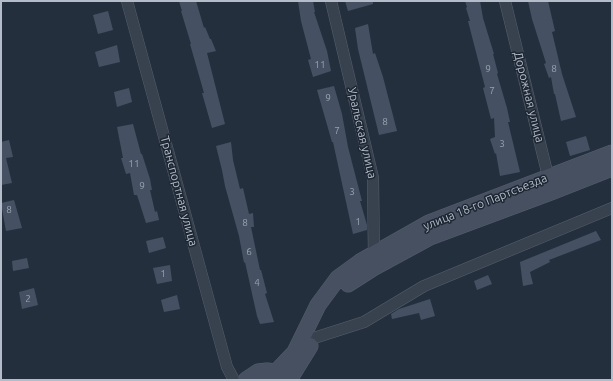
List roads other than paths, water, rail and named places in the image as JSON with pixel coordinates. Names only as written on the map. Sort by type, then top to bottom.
[{"type":"main road","name":"улица 18-го Партсъезда","points":[[284,377],[318,305],[338,278],[373,261],[550,185],[612,153]]},
{"type":"main road","name":"улица 18-го Партсъезда","points":[[550,185],[612,168]]},
{"type":"main road","name":"улица 18-го Партсъезда","points":[[284,377],[309,348],[328,308],[346,284],[373,261]]},
{"type":"main road","points":[[246,380],[258,372],[267,371],[284,377]]},
{"type":"street","name":"Транспортная улица","points":[[127,1],[227,367],[234,380]]},
{"type":"street","name":"Уральская улица","points":[[331,1],[373,178],[373,261]]},
{"type":"street","name":"Дорожная улица","points":[[504,1],[550,185]]},
{"type":"street","points":[[314,338],[364,322],[424,286],[612,208]]}]
